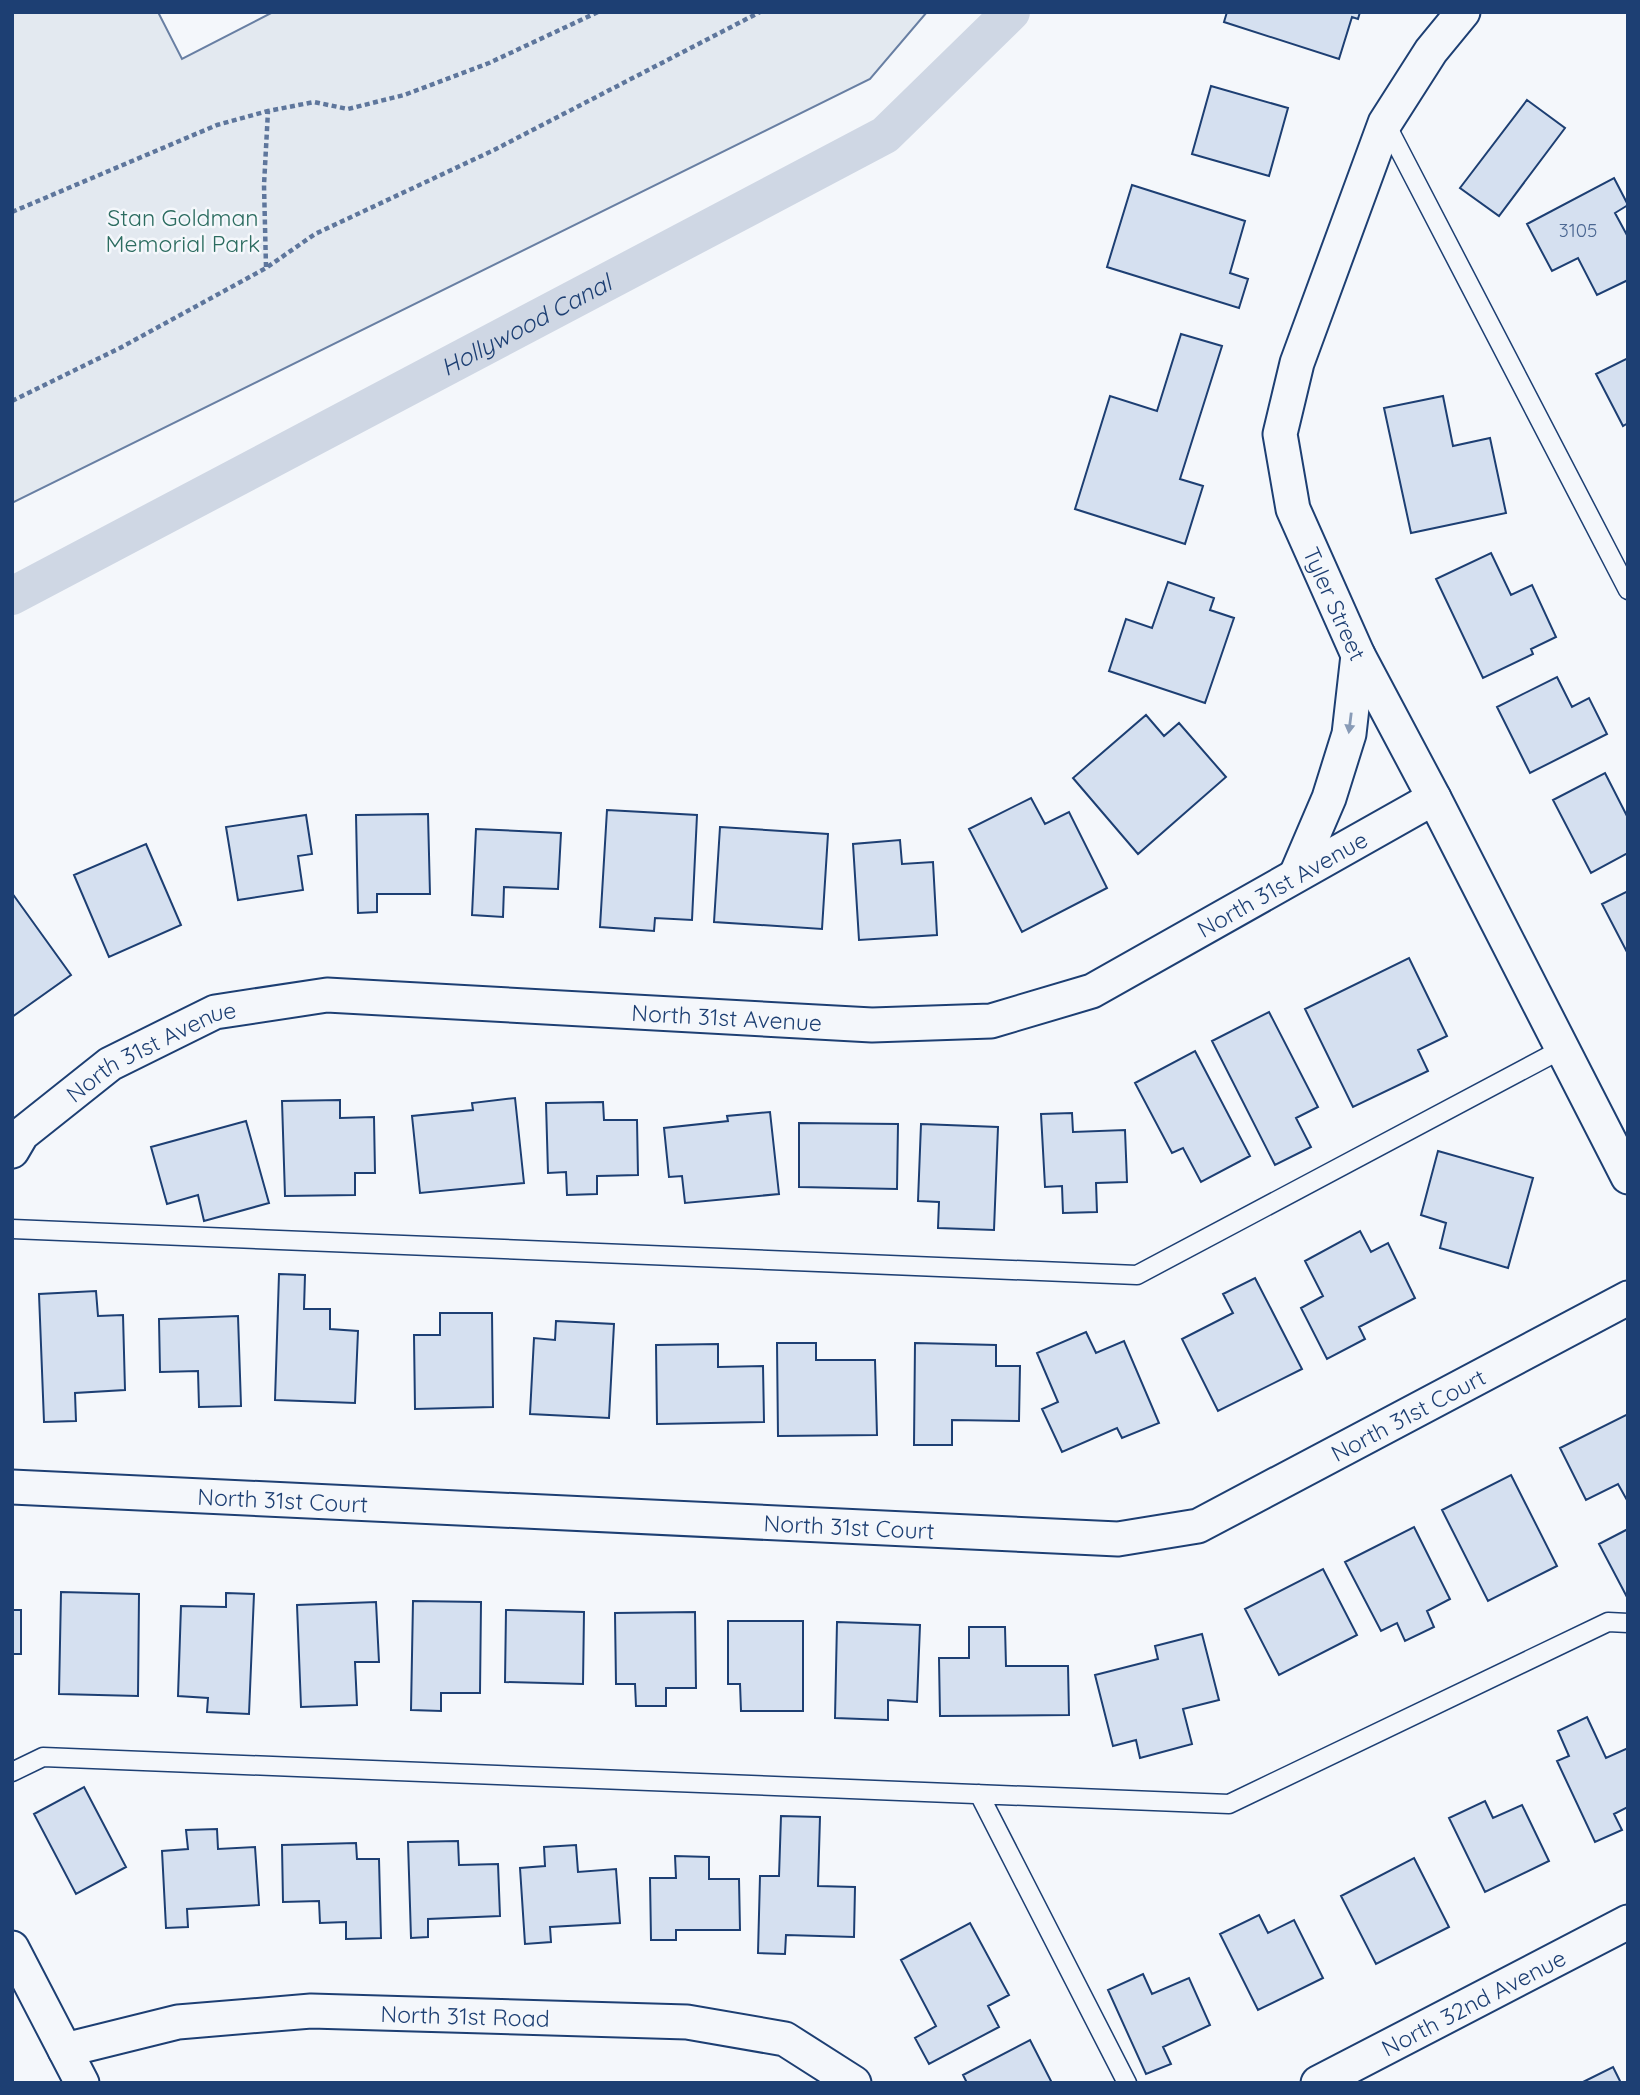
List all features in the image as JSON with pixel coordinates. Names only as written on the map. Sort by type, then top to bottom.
[{"type":"street","name":"Tyler Street","points":[[1463,12],[1431,51],[1385,123],[1297,363],[1280,434],[1293,509],[1358,655],[1628,1177]]},
{"type":"street","points":[[1296,875],[1329,798],[1349,734],[1358,655]]},
{"type":"street","name":"North 31st Avenue","points":[[12,1151],[22,1134],[110,1063],[215,1012],[327,995],[872,1025],[991,1021],[1093,991],[1434,798]]},
{"type":"street","name":"North 31st Court","points":[[12,1487],[1118,1539],[1198,1526],[1628,1298]]},
{"type":"street","name":"North 32nd Avenue","points":[[1318,2083],[1628,1922]]},
{"type":"street","points":[[12,1948],[82,2083]]},
{"type":"street","name":"North 31st Road","points":[[65,2050],[178,2022],[311,2011],[687,2022],[785,2039],[854,2083]]},
{"type":"lane","points":[[1385,123],[1628,590]]},
{"type":"lane","points":[[12,1229],[1137,1275],[1562,1049]]},
{"type":"lane","points":[[12,1772],[43,1757],[1229,1804],[1608,1622],[1628,1623]]},
{"type":"lane","points":[[979,1794],[1127,2083]]},
{"type":"path","points":[[12,212],[217,125],[268,111],[314,103],[348,109],[404,95],[489,63],[598,12]]},
{"type":"path","points":[[740,12],[746,19]]},
{"type":"path","points":[[12,401],[120,348],[266,268],[316,234],[494,150],[760,12]]},
{"type":"path","points":[[266,268],[264,186],[268,111]]},
{"type":"green space","name":"Stan Goldman Memorial Park","points":[[12,12],[158,12],[182,59],[273,12],[927,12],[870,79],[12,503]]},
{"type":"building","points":[[1227,12],[1360,12],[1358,19],[1352,17],[1339,59],[1224,22]]},
{"type":"building","points":[[1211,86],[1288,108],[1269,176],[1192,154]]},
{"type":"building","points":[[1527,100],[1565,128],[1499,216],[1460,188]]},
{"type":"building","points":[[1614,178],[1628,205],[1615,213],[1628,237],[1628,280],[1597,295],[1578,258],[1552,271],[1527,224]]},
{"type":"building","points":[[1132,185],[1245,221],[1230,273],[1248,279],[1239,308],[1107,267]]},
{"type":"building","points":[[1181,334],[1222,346],[1180,479],[1203,486],[1185,544],[1075,509],[1110,396],[1157,411]]},
{"type":"building","points":[[1628,358],[1628,423],[1623,426],[1596,374]]},
{"type":"building","points":[[1443,396],[1453,446],[1490,438],[1506,513],[1411,533],[1384,408]]},
{"type":"building","points":[[1491,553],[1511,595],[1532,585],[1556,637],[1531,649],[1533,654],[1483,678],[1436,579]]},
{"type":"building","points":[[1168,582],[1214,598],[1210,610],[1234,618],[1205,703],[1109,671],[1126,619],[1152,628]]},
{"type":"building","points":[[1557,677],[1572,707],[1589,698],[1607,734],[1530,773],[1497,707]]},
{"type":"building","points":[[1146,715],[1164,736],[1179,723],[1226,777],[1138,854],[1073,778]]},
{"type":"building","points":[[1605,773],[1628,818],[1628,853],[1591,873],[1553,800]]},
{"type":"building","points":[[1031,798],[1045,824],[1069,812],[1107,888],[1022,932],[969,829]]},
{"type":"building","points":[[607,810],[697,815],[692,920],[655,918],[654,931],[600,927]]},
{"type":"building","points":[[428,814],[430,894],[377,894],[377,912],[358,913],[356,815]]},
{"type":"building","points":[[306,815],[312,854],[298,856],[303,890],[238,900],[226,827]]},
{"type":"building","points":[[720,827],[828,834],[822,929],[714,922]]},
{"type":"building","points":[[476,829],[561,833],[558,889],[504,887],[503,917],[472,915]]},
{"type":"building","points":[[900,840],[902,864],[933,862],[937,935],[859,940],[853,844]]},
{"type":"building","points":[[146,844],[181,925],[109,957],[74,875]]},
{"type":"building","points":[[1628,891],[1628,954],[1602,904]]},
{"type":"building","points":[[12,893],[71,975],[12,1017]]},
{"type":"building","points":[[1409,958],[1447,1036],[1418,1050],[1428,1071],[1353,1107],[1305,1009]]},
{"type":"building","points":[[1269,1012],[1318,1107],[1296,1118],[1311,1147],[1275,1165],[1212,1041]]},
{"type":"building","points":[[1195,1051],[1250,1156],[1201,1182],[1183,1148],[1172,1153],[1135,1083]]},
{"type":"building","points":[[515,1098],[524,1183],[420,1193],[412,1116],[473,1110],[472,1103]]},
{"type":"building","points":[[340,1100],[340,1118],[374,1117],[375,1173],[355,1173],[355,1195],[285,1196],[282,1101]]},
{"type":"building","points":[[603,1102],[604,1120],[637,1120],[638,1175],[597,1176],[597,1194],[567,1195],[566,1172],[548,1173],[546,1103]]},
{"type":"building","points":[[770,1112],[779,1194],[685,1203],[682,1176],[669,1177],[664,1128],[728,1121],[727,1116]]},
{"type":"building","points":[[1072,1113],[1073,1132],[1125,1130],[1127,1182],[1096,1183],[1097,1212],[1063,1213],[1062,1186],[1045,1187],[1041,1114]]},
{"type":"building","points":[[246,1121],[269,1203],[204,1221],[198,1195],[167,1204],[151,1147]]},
{"type":"building","points":[[799,1123],[898,1124],[897,1189],[799,1187]]},
{"type":"building","points":[[921,1124],[998,1127],[994,1230],[938,1228],[939,1202],[918,1201]]},
{"type":"building","points":[[1438,1151],[1533,1178],[1508,1268],[1440,1248],[1446,1223],[1421,1215]]},
{"type":"building","points":[[1360,1231],[1371,1252],[1388,1243],[1415,1298],[1359,1327],[1365,1339],[1327,1359],[1301,1308],[1323,1296],[1305,1261]]},
{"type":"building","points":[[279,1274],[305,1275],[304,1309],[330,1309],[330,1329],[358,1331],[355,1403],[275,1400]]},
{"type":"building","points":[[1255,1278],[1302,1369],[1218,1411],[1182,1339],[1233,1313],[1223,1294]]},
{"type":"building","points":[[96,1291],[98,1316],[123,1315],[125,1390],[75,1393],[76,1421],[44,1422],[39,1294]]},
{"type":"building","points":[[440,1313],[492,1313],[493,1407],[415,1409],[414,1335],[440,1335]]},
{"type":"building","points":[[238,1316],[241,1406],[199,1407],[198,1371],[160,1372],[159,1319]]},
{"type":"building","points":[[556,1321],[614,1324],[609,1418],[530,1414],[534,1338],[555,1340]]},
{"type":"building","points":[[1086,1332],[1096,1353],[1124,1341],[1159,1423],[1122,1438],[1117,1428],[1062,1452],[1042,1409],[1058,1402],[1037,1353]]},
{"type":"building","points":[[777,1343],[816,1343],[816,1360],[875,1360],[877,1435],[778,1436]]},
{"type":"building","points":[[915,1343],[996,1345],[996,1366],[1020,1366],[1019,1421],[952,1420],[952,1445],[914,1445]]},
{"type":"building","points":[[718,1344],[718,1367],[763,1366],[764,1422],[657,1424],[656,1345]]},
{"type":"building","points":[[1628,1414],[1628,1502],[1618,1484],[1586,1500],[1560,1448]]},
{"type":"building","points":[[1511,1475],[1557,1566],[1488,1601],[1442,1510]]},
{"type":"building","points":[[1414,1527],[1450,1599],[1427,1611],[1434,1627],[1405,1641],[1397,1623],[1381,1631],[1345,1562]]},
{"type":"building","points":[[1628,1529],[1628,1599],[1599,1544]]},
{"type":"building","points":[[1323,1569],[1357,1635],[1279,1675],[1245,1609]]},
{"type":"building","points":[[61,1592],[139,1594],[138,1696],[59,1694]]},
{"type":"building","points":[[226,1593],[254,1594],[249,1714],[207,1712],[208,1698],[178,1696],[181,1606],[226,1607]]},
{"type":"building","points":[[413,1601],[481,1602],[480,1693],[441,1693],[441,1711],[411,1710]]},
{"type":"building","points":[[376,1602],[379,1662],[355,1662],[357,1705],[301,1707],[297,1605]]},
{"type":"building","points":[[12,1610],[21,1610],[21,1654],[12,1654]]},
{"type":"building","points":[[506,1610],[584,1612],[583,1684],[505,1682]]},
{"type":"building","points":[[695,1612],[696,1688],[666,1688],[666,1706],[636,1706],[635,1684],[616,1684],[615,1613]]},
{"type":"building","points":[[728,1621],[803,1621],[803,1711],[741,1711],[740,1684],[728,1684]]},
{"type":"building","points":[[837,1622],[920,1625],[917,1702],[888,1700],[888,1720],[835,1718]]},
{"type":"building","points":[[969,1627],[1005,1627],[1006,1666],[1068,1666],[1069,1715],[940,1716],[939,1658],[969,1658]]},
{"type":"building","points":[[1202,1634],[1219,1700],[1183,1709],[1192,1744],[1140,1758],[1136,1740],[1113,1746],[1095,1675],[1158,1659],[1155,1646]]},
{"type":"building","points":[[1587,1717],[1606,1758],[1628,1748],[1628,1807],[1614,1814],[1622,1830],[1595,1842],[1557,1761],[1569,1756],[1558,1731]]},
{"type":"building","points":[[84,1787],[126,1867],[76,1894],[34,1814]]},
{"type":"building","points":[[1485,1801],[1493,1818],[1522,1805],[1549,1861],[1485,1892],[1449,1818]]},
{"type":"building","points":[[781,1816],[820,1817],[818,1886],[855,1887],[854,1937],[786,1935],[785,1954],[758,1953],[760,1876],[779,1876]]},
{"type":"building","points":[[217,1829],[218,1849],[255,1847],[259,1905],[187,1909],[188,1927],[166,1928],[162,1851],[188,1849],[186,1830]]},
{"type":"building","points":[[458,1841],[459,1865],[498,1864],[500,1916],[428,1919],[428,1937],[411,1938],[408,1842]]},
{"type":"building","points":[[356,1843],[357,1859],[379,1859],[381,1938],[346,1939],[346,1922],[320,1923],[319,1901],[283,1902],[282,1845]]},
{"type":"building","points":[[576,1845],[578,1872],[616,1869],[620,1923],[550,1927],[551,1942],[525,1944],[520,1868],[545,1866],[544,1847]]},
{"type":"building","points":[[675,1856],[709,1857],[709,1879],[739,1879],[740,1930],[676,1930],[676,1940],[651,1940],[650,1878],[676,1878]]},
{"type":"building","points":[[1414,1858],[1449,1927],[1376,1964],[1341,1896]]},
{"type":"building","points":[[1259,1915],[1268,1933],[1294,1920],[1323,1978],[1258,2010],[1220,1934]]},
{"type":"building","points":[[970,1923],[1009,1995],[988,2006],[999,2027],[929,2064],[915,2038],[936,2026],[901,1960]]},
{"type":"building","points":[[1143,1974],[1152,1994],[1189,1978],[1210,2025],[1163,2047],[1171,2064],[1146,2074],[1108,1990]]},
{"type":"building","points":[[1030,2040],[1052,2083],[967,2083],[963,2075]]},
{"type":"building","points":[[1613,2067],[1621,2083],[1581,2083]]},
{"type":"waterway","name":"Hollywood Canal","points":[[12,596],[885,135],[1011,12]]}]
